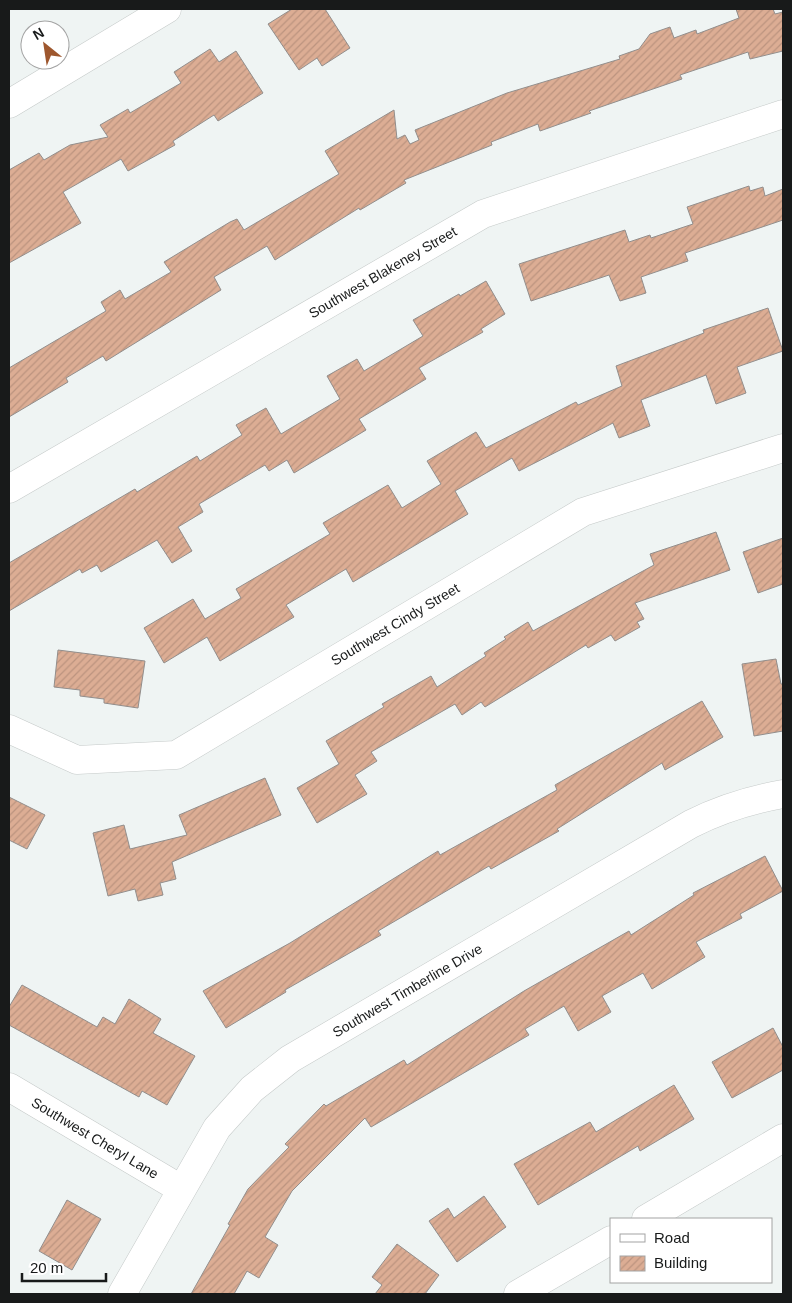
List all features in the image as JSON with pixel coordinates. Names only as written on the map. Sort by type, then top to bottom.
[{"type":"street","points":[[9,104],[167,9]]},
{"type":"street","name":"Southwest Blakeney Street","points":[[9,489],[483,214],[783,114]]},
{"type":"street","name":"Southwest Cindy Street","points":[[9,729],[77,760],[176,755],[583,512],[783,448]]},
{"type":"street","name":"Southwest Timberline Drive","points":[[122,1294],[217,1128],[252,1089],[290,1059],[691,824],[721,810],[760,798],[783,794]]},
{"type":"street","name":"Southwest Cheryl Lane","points":[[9,1088],[181,1189]]},
{"type":"street","points":[[648,1218],[783,1138]]},
{"type":"street","points":[[518,1294],[610,1241]]},
{"type":"building","points":[[292,9],[325,9],[350,48],[322,66],[317,58],[299,70],[268,24]]},
{"type":"building","points":[[736,9],[773,9],[775,14],[783,12],[783,51],[750,59],[748,52],[680,75],[682,79],[589,111],[591,113],[540,131],[538,124],[491,142],[492,145],[404,180],[406,183],[360,210],[359,208],[275,260],[267,246],[214,277],[221,290],[106,361],[103,356],[66,378],[68,382],[9,417],[9,368],[106,311],[101,302],[120,290],[125,299],[171,272],[164,262],[230,222],[237,219],[244,230],[339,174],[325,151],[394,110],[397,139],[405,135],[410,144],[419,140],[415,130],[507,93],[620,59],[619,56],[639,49],[650,34],[670,27],[674,38],[696,30],[697,34],[739,18]]},
{"type":"building","points":[[210,49],[219,62],[236,51],[263,93],[218,121],[214,115],[173,141],[175,145],[128,171],[121,159],[63,192],[81,223],[9,263],[9,170],[39,153],[44,160],[70,145],[108,137],[100,125],[128,109],[130,113],[181,83],[174,72]]},
{"type":"building","points":[[749,186],[750,191],[763,187],[765,196],[783,189],[783,220],[685,253],[688,261],[641,277],[646,293],[620,301],[609,275],[531,301],[519,264],[625,230],[629,242],[650,235],[651,238],[693,224],[687,207]]},
{"type":"building","points":[[486,281],[505,314],[481,329],[483,332],[419,368],[426,379],[359,419],[366,430],[294,473],[287,460],[269,471],[265,465],[199,504],[203,512],[178,527],[192,551],[172,563],[157,540],[101,572],[97,565],[82,573],[80,569],[9,611],[9,563],[135,489],[137,492],[197,456],[200,461],[242,435],[236,425],[266,408],[281,434],[340,399],[327,376],[357,359],[364,371],[423,336],[413,320]]},
{"type":"building","points":[[768,308],[783,351],[737,367],[746,393],[716,404],[706,375],[641,400],[650,426],[619,438],[613,423],[519,471],[512,458],[455,491],[468,514],[353,582],[346,569],[286,605],[294,617],[220,661],[207,637],[164,663],[144,628],[193,599],[205,619],[241,598],[236,589],[330,534],[323,523],[388,485],[402,508],[441,484],[427,461],[476,432],[486,448],[576,402],[578,405],[622,386],[616,366],[704,333],[703,330]]},
{"type":"building","points":[[716,532],[730,570],[635,603],[644,619],[637,622],[640,627],[615,641],[611,635],[588,648],[586,645],[485,707],[481,702],[462,715],[455,704],[371,752],[377,761],[355,775],[367,794],[317,823],[297,788],[339,764],[326,741],[384,707],[382,704],[431,676],[437,687],[486,656],[484,653],[506,639],[504,637],[528,622],[533,631],[654,565],[650,554]]},
{"type":"building","points":[[783,538],[783,584],[758,593],[743,552]]},
{"type":"building","points":[[58,650],[145,661],[138,708],[104,703],[104,699],[80,696],[80,690],[54,687]]},
{"type":"building","points":[[776,659],[781,684],[783,684],[783,731],[754,736],[742,664]]},
{"type":"building","points":[[702,701],[723,737],[665,770],[662,763],[557,829],[559,831],[491,869],[489,866],[378,931],[381,935],[285,990],[286,992],[226,1028],[203,991],[290,943],[438,851],[440,855],[557,790],[555,785]]},
{"type":"building","points":[[265,778],[281,815],[172,862],[176,879],[160,883],[163,895],[138,901],[135,889],[108,896],[93,833],[124,825],[130,849],[187,835],[179,815]]},
{"type":"building","points":[[9,797],[45,815],[27,849],[9,840]]},
{"type":"building","points":[[765,856],[783,891],[740,914],[742,918],[696,942],[705,957],[652,989],[643,973],[602,996],[611,1012],[578,1031],[564,1006],[525,1029],[529,1035],[371,1127],[365,1118],[292,1191],[265,1237],[278,1245],[259,1278],[247,1271],[234,1294],[191,1294],[248,1189],[289,1147],[285,1144],[324,1104],[326,1106],[404,1060],[407,1065],[524,991],[629,931],[631,935],[694,895],[693,893]]},
{"type":"building","points":[[22,985],[97,1027],[103,1017],[115,1024],[129,999],[161,1019],[153,1033],[195,1056],[167,1105],[142,1091],[139,1097],[9,1025],[9,1007]]},
{"type":"building","points":[[773,1028],[783,1047],[783,1070],[732,1098],[712,1062]]},
{"type":"building","points":[[674,1085],[694,1119],[640,1151],[638,1146],[538,1205],[514,1164],[590,1122],[596,1132]]},
{"type":"building","points":[[484,1196],[506,1227],[457,1262],[429,1221],[448,1208],[454,1218]]},
{"type":"building","points":[[67,1200],[101,1219],[72,1270],[39,1251]]},
{"type":"building","points":[[397,1244],[439,1275],[425,1294],[375,1294],[382,1285],[372,1277]]}]
